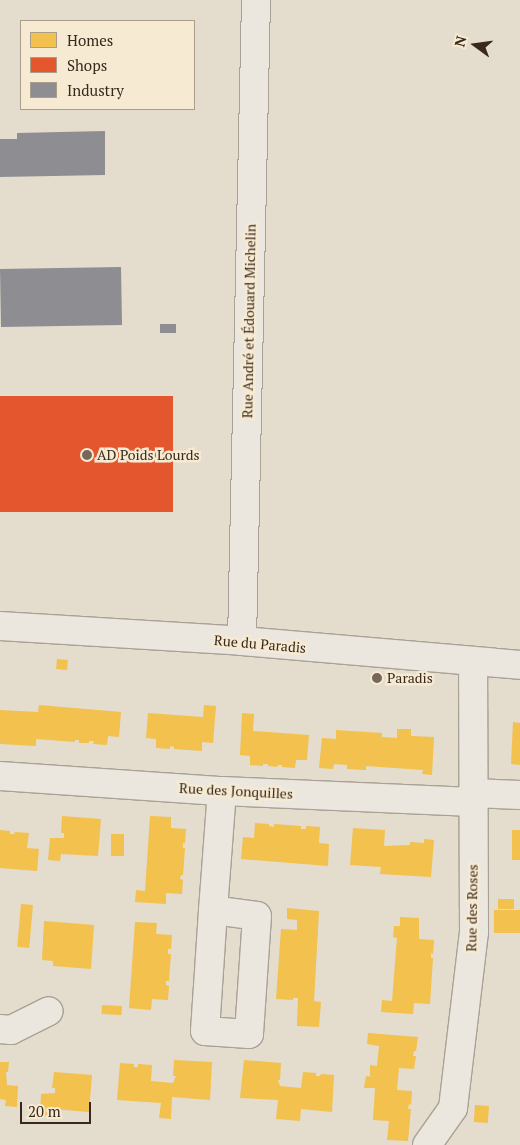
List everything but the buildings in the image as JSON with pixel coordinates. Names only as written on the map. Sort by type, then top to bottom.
[{"type":"street","name":"Rue André et Édouard Michelin","points":[[242,642],[256,0]]},
{"type":"street","name":"Rue du Paradis","points":[[0,626],[242,642],[520,665]]},
{"type":"street","name":"Rue des Roses","points":[[427,1145],[453,1108],[474,932],[472,662]]},
{"type":"street","name":"Rue des Jonquilles","points":[[0,776],[222,791],[472,797],[520,795]]},
{"type":"street","points":[[213,910],[222,791]]},
{"type":"street","points":[[0,1029],[11,1030],[49,1011]]},
{"type":"place","name":"AD Poids Lourds","points":[[87,455]]},
{"type":"place","name":"Paradis","points":[[377,678]]}]
